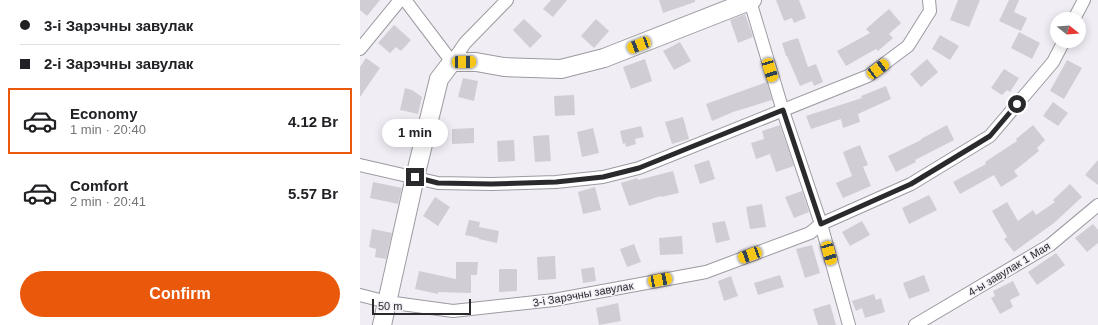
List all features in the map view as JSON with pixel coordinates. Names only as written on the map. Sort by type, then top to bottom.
[{"type":"street","points":[[360,49],[400,0]]},
{"type":"street","points":[[405,0],[452,62]]},
{"type":"street","points":[[382,325],[439,78],[465,43],[508,0]]},
{"type":"street","points":[[360,165],[438,183],[491,184],[556,182],[603,177],[639,168],[868,76],[908,46],[930,11],[929,0]]},
{"type":"street","points":[[1078,12],[1084,0]]},
{"type":"street","points":[[452,62],[476,62],[504,67],[562,69],[604,58],[751,1],[783,110],[821,224],[849,325]]},
{"type":"street","name":"3-і Зарэчны завулак","points":[[360,296],[387,302],[453,311],[554,300],[706,272],[810,233],[821,224],[911,184],[990,136],[1053,62],[1060,48]]},
{"type":"street","name":"4-ы завулак 1 Мая","points":[[915,325],[1050,245],[1098,205]]},
{"type":"building","points":[[360,0],[380,0],[367,16],[360,10]]},
{"type":"building","points":[[551,0],[567,0],[553,17],[543,9]]},
{"type":"building","points":[[659,0],[695,0],[695,2],[663,13]]},
{"type":"building","points":[[776,0],[799,0],[806,18],[794,23],[792,18],[784,21]]},
{"type":"building","points":[[958,0],[980,0],[969,27],[950,20]]},
{"type":"building","points":[[1009,0],[1019,0],[1014,12],[1027,18],[1021,31],[999,21]]},
{"type":"building","points":[[889,9],[901,23],[889,34],[893,38],[878,51],[876,49],[846,66],[837,51],[870,33],[866,29]]},
{"type":"building","points":[[745,14],[753,37],[738,43],[730,20]]},
{"type":"building","points":[[524,19],[542,36],[530,48],[513,30]]},
{"type":"building","points":[[596,19],[609,31],[594,48],[581,36]]},
{"type":"building","points":[[394,25],[411,40],[401,51],[396,47],[390,53],[378,43]]},
{"type":"building","points":[[1019,32],[1040,43],[1032,59],[1011,48]]},
{"type":"building","points":[[940,35],[959,46],[950,60],[932,49]]},
{"type":"building","points":[[798,38],[808,67],[816,64],[823,82],[814,86],[812,81],[800,86],[786,56],[782,43]]},
{"type":"building","points":[[680,42],[691,61],[674,70],[663,51]]},
{"type":"building","points":[[366,58],[380,68],[360,97],[360,67]]},
{"type":"building","points":[[645,59],[652,81],[631,89],[623,67]]},
{"type":"building","points":[[927,59],[938,72],[921,87],[910,74]]},
{"type":"building","points":[[1067,60],[1082,68],[1064,99],[1050,91]]},
{"type":"building","points":[[1004,69],[1019,78],[1010,92],[1007,90],[1002,95],[991,88]]},
{"type":"building","points":[[463,78],[478,81],[474,101],[458,97]]},
{"type":"building","points":[[767,82],[772,100],[733,112],[712,121],[706,104]]},
{"type":"building","points":[[886,86],[891,99],[858,114],[860,122],[843,128],[841,119],[811,129],[806,116],[862,98],[861,96]]},
{"type":"building","points":[[405,88],[412,90],[422,97],[418,114],[400,110]]},
{"type":"building","points":[[574,95],[575,115],[555,116],[554,96]]},
{"type":"building","points":[[1053,102],[1068,113],[1058,126],[1043,116]]},
{"type":"building","points":[[683,117],[689,139],[672,144],[665,122]]},
{"type":"building","points":[[780,125],[794,166],[776,172],[770,154],[756,159],[751,143],[764,139],[762,131]]},
{"type":"building","points":[[947,125],[954,140],[915,160],[916,162],[896,172],[888,156]]},
{"type":"building","points":[[1033,125],[1045,140],[1037,148],[1039,151],[1014,171],[1018,176],[1001,187],[994,175],[960,194],[953,182],[986,164],[985,162],[1017,141],[1016,139]]},
{"type":"building","points":[[641,126],[644,137],[635,139],[636,144],[626,147],[625,143],[623,144],[620,131]]},
{"type":"building","points":[[474,128],[474,143],[452,144],[452,129]]},
{"type":"building","points":[[593,128],[599,153],[582,157],[577,132]]},
{"type":"building","points":[[549,135],[551,161],[535,162],[533,136]]},
{"type":"building","points":[[514,140],[515,161],[498,162],[497,141]]},
{"type":"building","points":[[860,145],[868,165],[863,167],[871,186],[843,198],[836,183],[852,176],[843,152]]},
{"type":"building","points":[[709,160],[715,179],[700,184],[694,165]]},
{"type":"building","points":[[1098,160],[1098,185],[1085,175]]},
{"type":"building","points":[[673,171],[679,193],[661,196],[629,206],[621,183],[637,178],[638,180]]},
{"type":"building","points":[[373,182],[402,188],[398,204],[370,198]]},
{"type":"building","points":[[1070,184],[1082,197],[1054,223],[1014,252],[1004,239],[1007,237],[992,211],[1007,202],[1018,221],[1033,210],[1036,215],[1055,202],[1053,200]]},
{"type":"building","points":[[595,187],[601,210],[583,214],[578,192]]},
{"type":"building","points":[[802,191],[809,212],[794,218],[785,197]]},
{"type":"building","points":[[929,195],[937,210],[909,224],[902,208]]},
{"type":"building","points":[[435,197],[450,207],[438,226],[423,216]]},
{"type":"building","points":[[762,204],[766,227],[750,229],[746,207]]},
{"type":"building","points":[[469,220],[480,222],[479,227],[499,231],[497,243],[465,235]]},
{"type":"building","points":[[725,221],[730,240],[716,243],[712,223]]},
{"type":"building","points":[[862,221],[870,235],[850,246],[842,232]]},
{"type":"building","points":[[1093,224],[1098,230],[1098,243],[1087,252],[1075,238]]},
{"type":"building","points":[[372,229],[392,233],[386,259],[375,257],[376,249],[369,247]]},
{"type":"building","points":[[682,236],[683,254],[660,255],[659,238]]},
{"type":"building","points":[[634,244],[641,262],[627,267],[620,249]]},
{"type":"building","points":[[812,245],[820,273],[805,278],[796,249]]},
{"type":"building","points":[[1056,253],[1065,265],[1037,285],[1028,272]]},
{"type":"building","points":[[555,256],[556,279],[538,280],[537,257]]},
{"type":"building","points":[[456,262],[478,262],[477,275],[471,275],[471,293],[438,292],[438,294],[415,289],[419,271],[456,279]]},
{"type":"building","points":[[594,267],[596,281],[583,283],[581,269]]},
{"type":"building","points":[[499,269],[517,269],[517,291],[499,292]]},
{"type":"building","points":[[780,275],[784,287],[758,295],[754,283]]},
{"type":"building","points":[[924,275],[930,291],[909,299],[903,283]]},
{"type":"building","points":[[731,276],[738,296],[724,301],[718,281]]},
{"type":"building","points":[[1013,281],[1020,295],[1010,300],[1013,307],[1000,314],[991,298],[995,296],[993,291]]},
{"type":"building","points":[[874,294],[876,300],[881,298],[885,312],[865,318],[862,308],[856,311],[852,301]]},
{"type":"building","points":[[618,303],[621,321],[599,325],[596,308]]},
{"type":"building","points":[[830,304],[836,325],[818,325],[813,309]]},
{"type":"route","points":[[415,177],[438,183],[491,184],[556,182],[603,177],[639,168],[783,110],[821,224],[911,184],[977,144],[990,136],[1017,104]]}]
